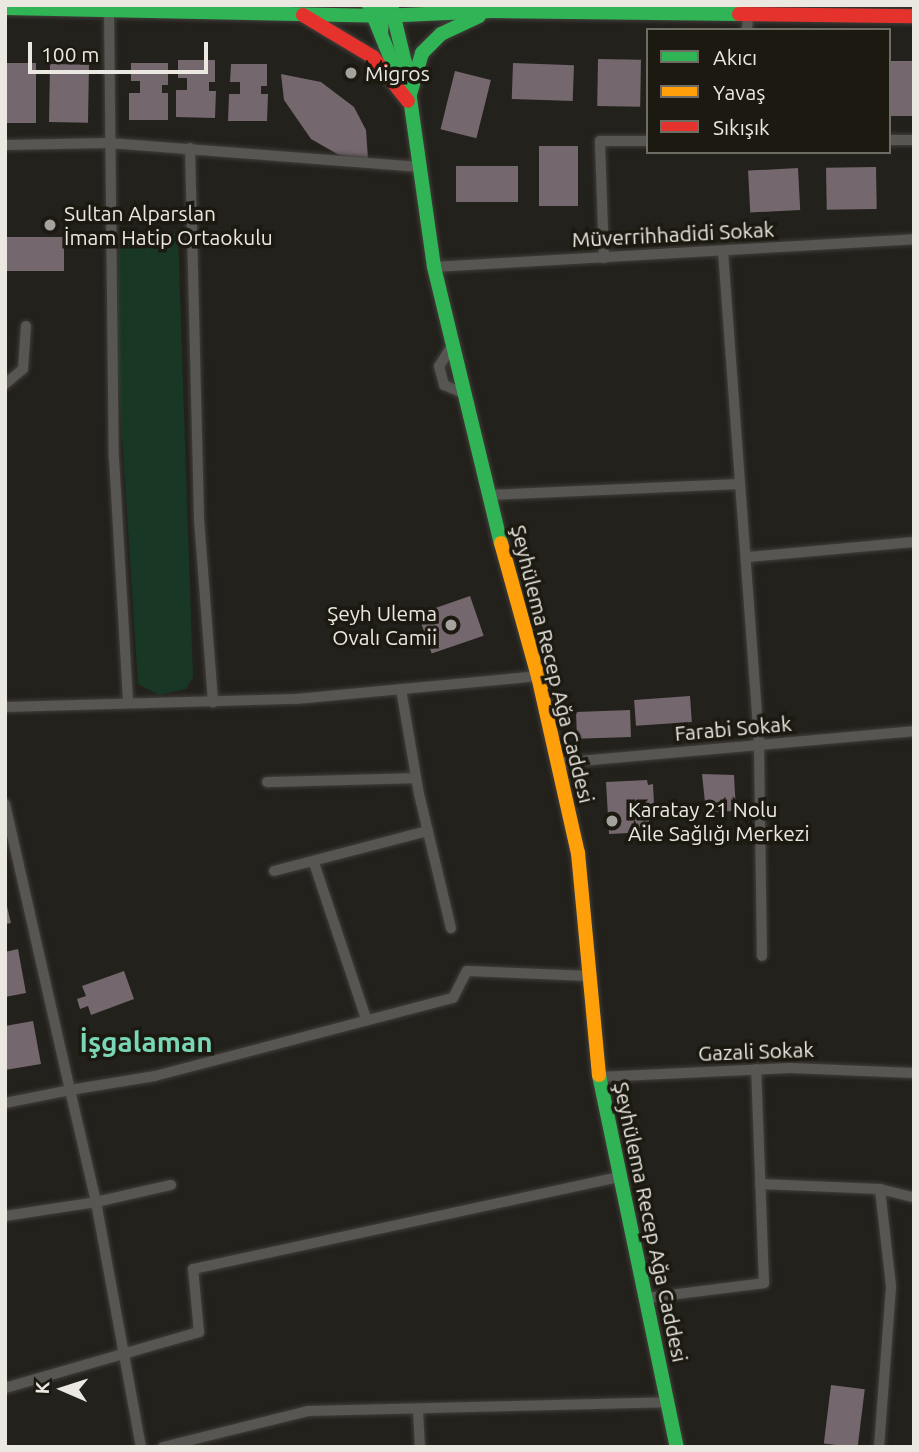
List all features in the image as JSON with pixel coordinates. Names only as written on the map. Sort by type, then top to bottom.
[{"type":"street","points":[[234,11],[271,5]]},
{"type":"street","points":[[5,8],[301,14],[492,11],[748,23],[914,16]]},
{"type":"street","points":[[109,9],[108,143],[114,457],[128,703]]},
{"type":"street","name":"Şeyhülema Recep Ağa Caddesi","points":[[382,11],[381,34],[408,101]]},
{"type":"street","name":"Şeyhülema Recep Ağa Caddesi","points":[[382,11],[408,101],[421,167],[434,267],[488,495],[538,676],[583,887],[599,1077],[677,1447]]},
{"type":"street","points":[[408,101],[422,53],[441,34],[492,11]]},
{"type":"street","points":[[301,14],[373,57],[408,101]]},
{"type":"street","points":[[891,140],[914,140]]},
{"type":"street","points":[[604,258],[600,141],[646,141]]},
{"type":"street","points":[[5,145],[108,143],[421,167]]},
{"type":"street","points":[[190,148],[199,519],[213,702]]},
{"type":"street","name":"Müverrihhadidi Sokak","points":[[434,267],[914,239]]},
{"type":"street","points":[[723,251],[748,557],[759,745],[762,956]]},
{"type":"street","points":[[5,384],[23,369],[26,326]]},
{"type":"street","points":[[488,495],[740,484]]},
{"type":"street","points":[[748,557],[914,542]]},
{"type":"street","points":[[5,707],[213,702],[538,676]]},
{"type":"street","points":[[401,689],[416,778],[451,928]]},
{"type":"street","name":"Farabi Sokak","points":[[557,764],[914,731]]},
{"type":"street","points":[[267,782],[416,778]]},
{"type":"street","points":[[5,804],[96,1202],[141,1447]]},
{"type":"street","points":[[274,870],[314,863],[428,831]]},
{"type":"street","points":[[314,863],[366,1018]]},
{"type":"street","points":[[5,1103],[155,1076],[366,1018],[453,998],[467,971],[590,976]]},
{"type":"street","points":[[646,1298],[764,1283],[756,1069]]},
{"type":"street","name":"Gazali Sokak","points":[[599,1077],[756,1069],[914,1073]]},
{"type":"street","points":[[5,1388],[124,1357],[200,1332],[193,1269],[619,1177]]},
{"type":"street","points":[[5,1216],[96,1202],[171,1185]]},
{"type":"street","points":[[760,1185],[880,1189],[912,1197]]},
{"type":"street","points":[[879,1447],[891,1286],[880,1189]]},
{"type":"street","points":[[163,1447],[308,1411],[667,1402]]},
{"type":"street","points":[[418,1410],[419,1447]]},
{"type":"green space","points":[[119,231],[178,234],[193,677],[186,689],[159,695],[138,684],[117,358]]},
{"type":"building","points":[[598,59],[641,60],[640,107],[597,106]]},
{"type":"building","points":[[178,60],[215,60],[215,82],[209,82],[209,91],[216,91],[215,118],[176,117],[176,90],[187,90],[187,78],[178,78]]},
{"type":"building","points":[[891,61],[914,61],[914,116],[891,116]]},
{"type":"building","points":[[5,63],[36,63],[36,123],[5,123]]},
{"type":"building","points":[[131,63],[168,63],[168,85],[162,85],[162,93],[168,93],[168,120],[129,120],[129,93],[140,93],[140,81],[131,81]]},
{"type":"building","points":[[513,63],[574,65],[573,101],[512,99]]},
{"type":"building","points":[[50,64],[89,65],[88,123],[49,122]]},
{"type":"building","points":[[231,64],[267,64],[267,86],[261,86],[261,94],[268,94],[267,121],[228,121],[229,94],[240,94],[240,82],[230,82]]},
{"type":"building","points":[[455,71],[491,80],[476,138],[440,129]]},
{"type":"building","points":[[281,74],[321,82],[354,107],[366,130],[368,159],[339,155],[311,139],[284,100]]},
{"type":"building","points":[[539,146],[578,146],[578,206],[539,206]]},
{"type":"building","points":[[456,166],[518,166],[518,202],[456,202]]},
{"type":"building","points":[[876,167],[877,209],[827,210],[826,168]]},
{"type":"building","points":[[798,168],[800,210],[750,213],[748,171]]},
{"type":"building","points":[[5,237],[64,237],[64,271],[5,271]]},
{"type":"building","name":"Şeyh Ulema Ovalı Camii","points":[[470,596],[484,636],[432,654],[418,614]]},
{"type":"building","points":[[690,696],[692,722],[636,726],[634,700]]},
{"type":"building","points":[[630,710],[631,737],[577,739],[576,712]]},
{"type":"building","points":[[702,774],[734,775],[736,811],[706,812]]},
{"type":"building","points":[[647,780],[648,785],[653,784],[654,804],[648,805],[650,832],[609,834],[606,782]]},
{"type":"building","points":[[5,898],[11,923],[5,924]]},
{"type":"building","points":[[18,949],[26,993],[5,997],[5,952]]},
{"type":"building","points":[[124,971],[134,999],[91,1015],[88,1006],[80,1009],[77,999],[86,996],[82,986]]},
{"type":"building","points":[[33,1021],[41,1064],[5,1070],[5,1026]]},
{"type":"building","points":[[831,1385],[865,1389],[858,1447],[824,1444]]},
{"type":"traffic: fast","points":[[369,5],[401,84]]},
{"type":"traffic: fast","points":[[381,34],[383,5]]},
{"type":"traffic: fast","points":[[391,5],[405,63],[434,267],[501,543]]},
{"type":"traffic: fast","points":[[5,8],[381,16],[492,11],[739,14]]},
{"type":"traffic: fast","points":[[408,101],[422,53],[441,34],[479,16]]},
{"type":"traffic: fast","points":[[599,1075],[677,1447]]},
{"type":"traffic: slow","points":[[501,543],[538,676],[578,853],[599,1075]]},
{"type":"traffic: jam","points":[[739,14],[914,16]]},
{"type":"traffic: jam","points":[[303,15],[373,57],[408,101]]},
{"type":"place","name":"Migros","points":[[351,73]]},
{"type":"place","name":"Sultan Alparslan İmam Hatip Ortaokulu","points":[[50,225]]},
{"type":"place","name":"Şeyh Ulema Ovalı Camii","points":[[451,625]]},
{"type":"place","name":"Karatay 21 Nolu Aile Sağlığı Merkezi","points":[[612,821]]},
{"type":"district","name":"İşgalaman","points":[[146,1042]]}]
